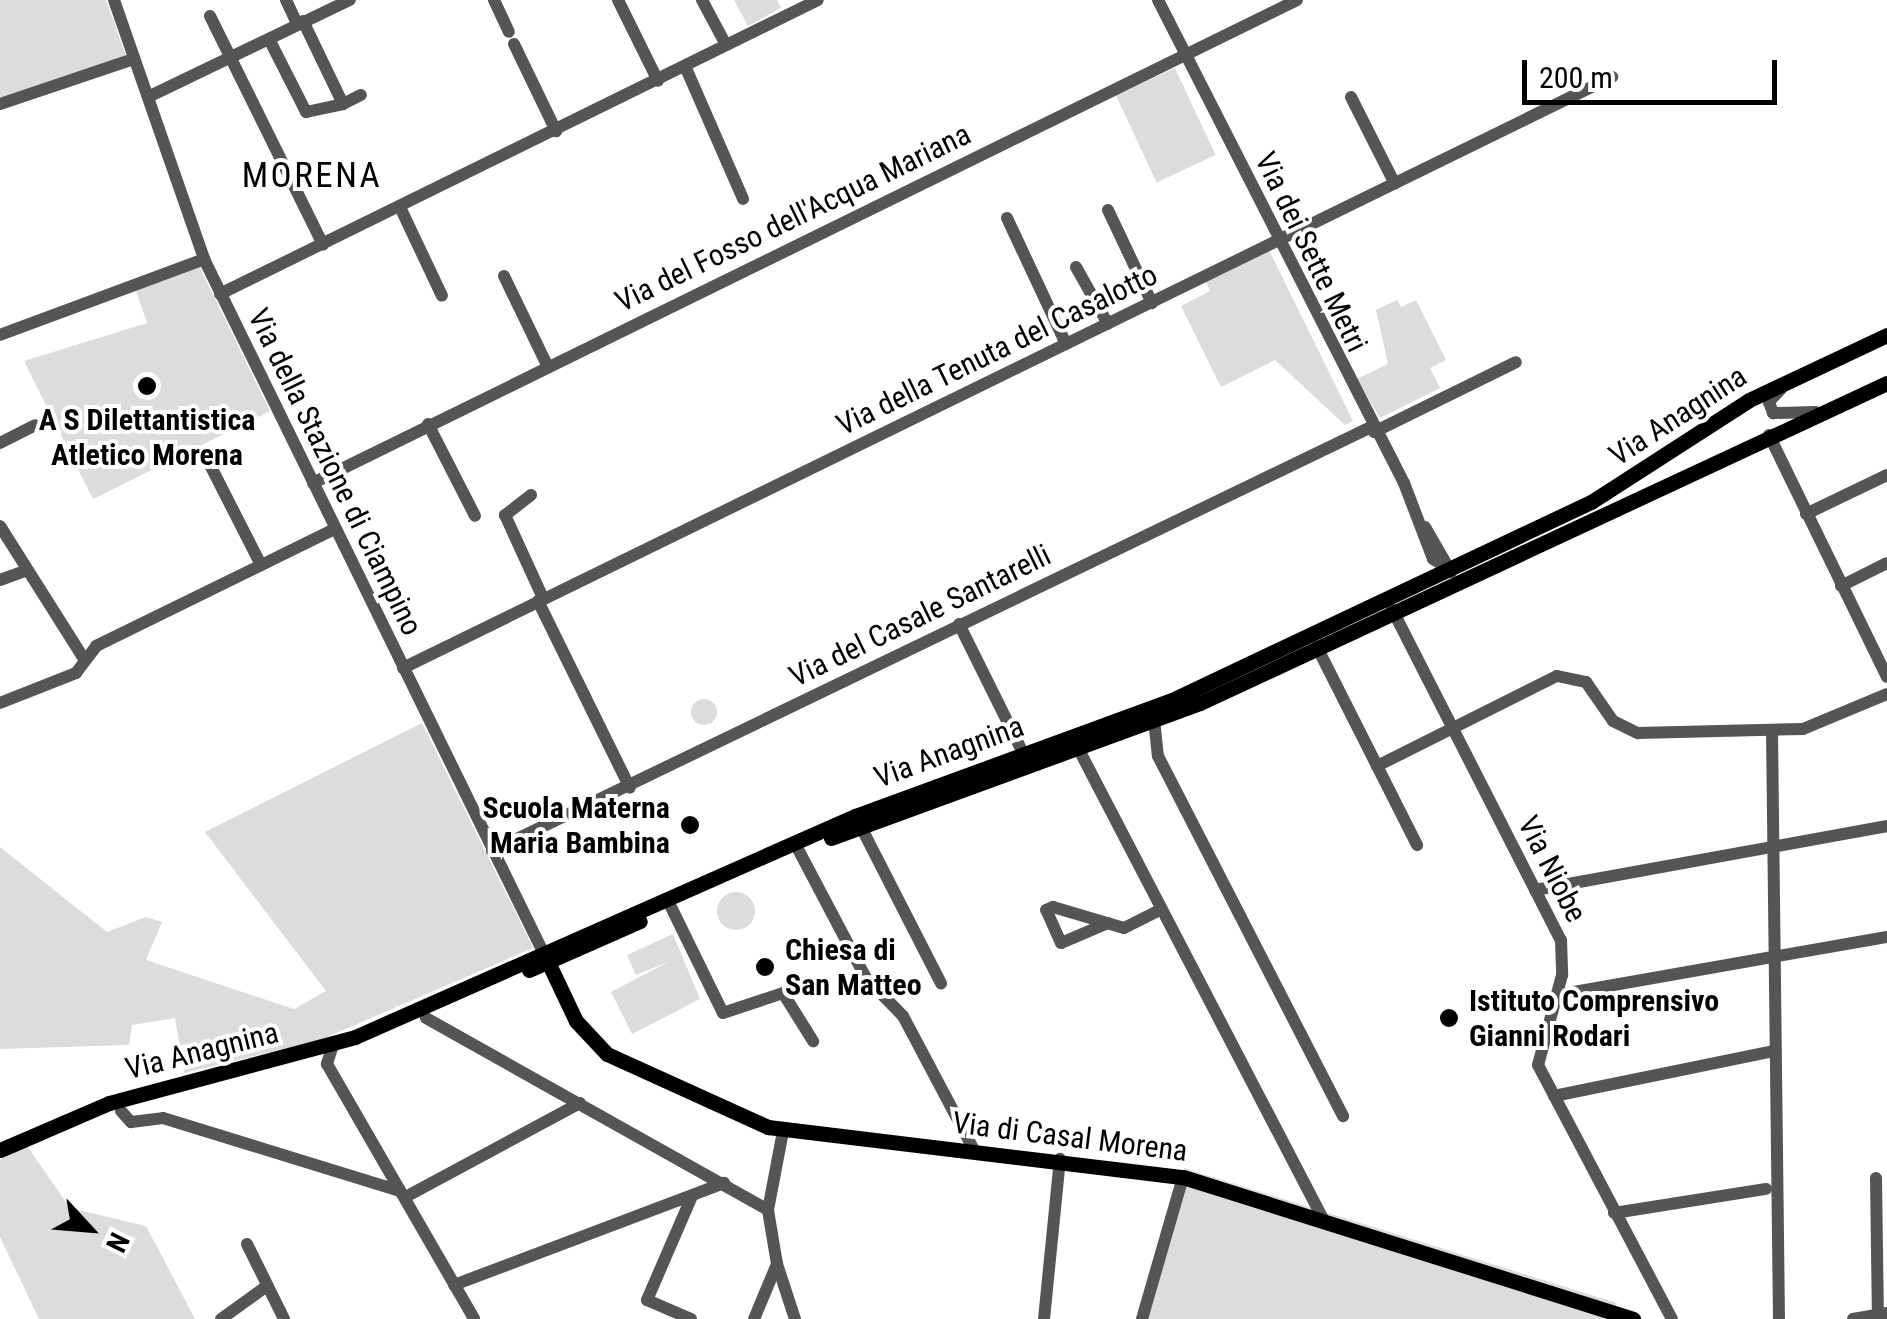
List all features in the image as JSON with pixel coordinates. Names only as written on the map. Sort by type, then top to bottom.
[{"type":"main road","name":"Via Anagnina","points":[[0,1160],[121,1110],[329,1052],[426,1018],[551,956],[860,825],[1238,686],[1392,609],[1598,498],[1738,406],[1887,334]]},
{"type":"main road","name":"Via Anagnina","points":[[0,1150],[109,1103],[329,1052],[1023,753],[1236,668],[1887,383]]},
{"type":"main road","name":"Via di Casal Morena","points":[[551,956],[557,985],[584,1031],[615,1059],[783,1131],[1060,1159],[1183,1177],[1322,1217],[1632,1319]]},
{"type":"main road","points":[[520,974],[557,985]]},
{"type":"street","name":"Via della Stazione di Ciampino","points":[[114,0],[204,259],[492,852],[551,956]]},
{"type":"street","points":[[286,0],[343,104]]},
{"type":"street","points":[[148,97],[350,0]]},
{"type":"street","points":[[494,0],[556,131]]},
{"type":"street","points":[[618,0],[658,81]]},
{"type":"street","points":[[702,0],[726,45]]},
{"type":"street","points":[[220,294],[818,0]]},
{"type":"street","name":"Via dei Sette Metri","points":[[1158,0],[1424,524],[1433,559],[1452,574]]},
{"type":"street","name":"Via del Fosso dell'Acqua Mariana","points":[[313,484],[547,365],[1297,0]]},
{"type":"street","points":[[210,16],[323,245]]},
{"type":"street","points":[[269,39],[306,112],[343,104],[361,94]]},
{"type":"street","points":[[0,104],[134,59]]},
{"type":"street","points":[[685,66],[743,199]]},
{"type":"street","name":"Via della Tenuta del Casalotto","points":[[403,668],[1612,77]]},
{"type":"street","points":[[1350,97],[1395,184]]},
{"type":"street","points":[[400,207],[442,296]]},
{"type":"street","points":[[1108,210],[1152,303]]},
{"type":"street","points":[[1007,218],[1066,344]]},
{"type":"street","points":[[0,336],[204,259]]},
{"type":"street","points":[[1076,267],[1108,324]]},
{"type":"street","points":[[504,276],[547,365]]},
{"type":"street","name":"Via del Casale Santarelli","points":[[492,852],[630,788],[959,624],[1516,362]]},
{"type":"street","points":[[1826,362],[1768,404],[1783,416],[1828,410]]},
{"type":"street","points":[[428,424],[475,516]]},
{"type":"street","points":[[0,443],[35,425]]},
{"type":"street","points":[[1770,435],[1887,677]]},
{"type":"street","points":[[206,456],[261,565]]},
{"type":"street","points":[[1806,514],[1887,475]]},
{"type":"street","points":[[531,494],[505,515],[540,599],[630,788]]},
{"type":"street","points":[[0,526],[84,659]]},
{"type":"street","points":[[0,703],[76,672],[84,659],[336,529]]},
{"type":"street","points":[[1841,586],[1887,563]]},
{"type":"street","points":[[0,580],[27,570]]},
{"type":"street","name":"Via Niobe","points":[[1392,609],[1564,950],[1557,995],[1537,1058],[1672,1319]]},
{"type":"street","points":[[959,624],[1023,753]]},
{"type":"street","points":[[1317,647],[1417,846]]},
{"type":"street","points":[[1236,668],[1238,686]]},
{"type":"street","points":[[1377,766],[1558,676],[1588,684],[1609,716],[1642,734],[1811,728],[1887,694]]},
{"type":"street","points":[[1154,720],[1158,756],[1342,1116]]},
{"type":"street","points":[[1772,730],[1778,1319]]},
{"type":"street","points":[[1077,746],[1322,1217]]},
{"type":"street","points":[[860,825],[941,983]]},
{"type":"street","points":[[1535,890],[1887,826]]},
{"type":"street","points":[[800,851],[864,975],[903,1016],[975,1152]]},
{"type":"street","points":[[672,907],[723,1013],[783,993],[814,1041]]},
{"type":"street","points":[[1108,923],[1124,928],[1162,909]]},
{"type":"street","points":[[1557,995],[1887,937]]},
{"type":"street","points":[[426,1018],[768,1210]]},
{"type":"street","points":[[1554,1096],[1774,1051]]},
{"type":"street","points":[[329,1052],[474,1319]]},
{"type":"street","points":[[121,1110],[134,1123],[163,1118],[406,1192],[580,1102]]},
{"type":"street","points":[[783,1131],[768,1210],[777,1264],[794,1319]]},
{"type":"street","points":[[1044,1319],[1060,1159]]},
{"type":"street","points":[[1142,1319],[1183,1177]]},
{"type":"street","points":[[1853,1319],[1882,1314],[1876,1178]]},
{"type":"street","points":[[454,1285],[724,1184]]},
{"type":"street","points":[[1614,1213],[1766,1189]]},
{"type":"street","points":[[690,1319],[647,1300],[692,1196]]},
{"type":"street","points":[[247,1244],[284,1319]]},
{"type":"street","points":[[754,1319],[777,1264]]},
{"type":"street","points":[[221,1319],[268,1286]]},
{"type":"shaded area","points":[[0,0],[106,0],[126,56],[0,99]]},
{"type":"shaded area","points":[[734,0],[777,0],[781,8],[748,26]]},
{"type":"shaded area","points":[[1175,68],[1216,155],[1157,182],[1116,95]]},
{"type":"shaded area","points":[[1269,250],[1353,421],[1345,425],[1275,360],[1221,387],[1181,306],[1210,291],[1206,282]]},
{"type":"shaded area","name":"A S Dilettantistica Atletico Morena","points":[[199,266],[270,411],[93,499],[24,361],[147,323],[136,291]]},
{"type":"shaded area","points":[[1397,300],[1401,307],[1416,300],[1446,360],[1430,368],[1440,388],[1380,418],[1357,379],[1388,364],[1376,310]]},
{"type":"shaded area","points":[[704,699],[713,703],[717,712],[713,721],[704,725],[695,721],[691,712],[695,703]]},
{"type":"shaded area","points":[[422,723],[533,948],[320,1040],[184,1073],[175,1018],[132,1025],[129,1045],[0,1049],[0,847],[107,932],[146,917],[162,922],[146,960],[294,1009],[326,991],[205,832]]},
{"type":"shaded area","points":[[736,892],[749,898],[755,911],[749,924],[736,930],[723,924],[717,911],[723,898]]},
{"type":"shaded area","points":[[673,934],[700,999],[632,1034],[611,992],[670,961],[636,975],[627,955]]},
{"type":"shaded area","points":[[27,1146],[70,1208],[146,1226],[195,1319],[39,1319],[0,1237],[0,1160]]},
{"type":"shaded area","points":[[1184,1168],[1617,1303],[1612,1319],[1142,1319]]},
{"type":"place","name":"A S Dilettantistica Atletico Morena","points":[[147,386]]},
{"type":"place","name":"Scuola Materna Maria Bambina","points":[[690,825]]},
{"type":"place","name":"Chiesa di San Matteo","points":[[765,967]]},
{"type":"place","name":"Istituto Comprensivo Gianni Rodari","points":[[1449,1018]]},
{"type":"district","name":"MORENA","points":[[312,176]]}]
